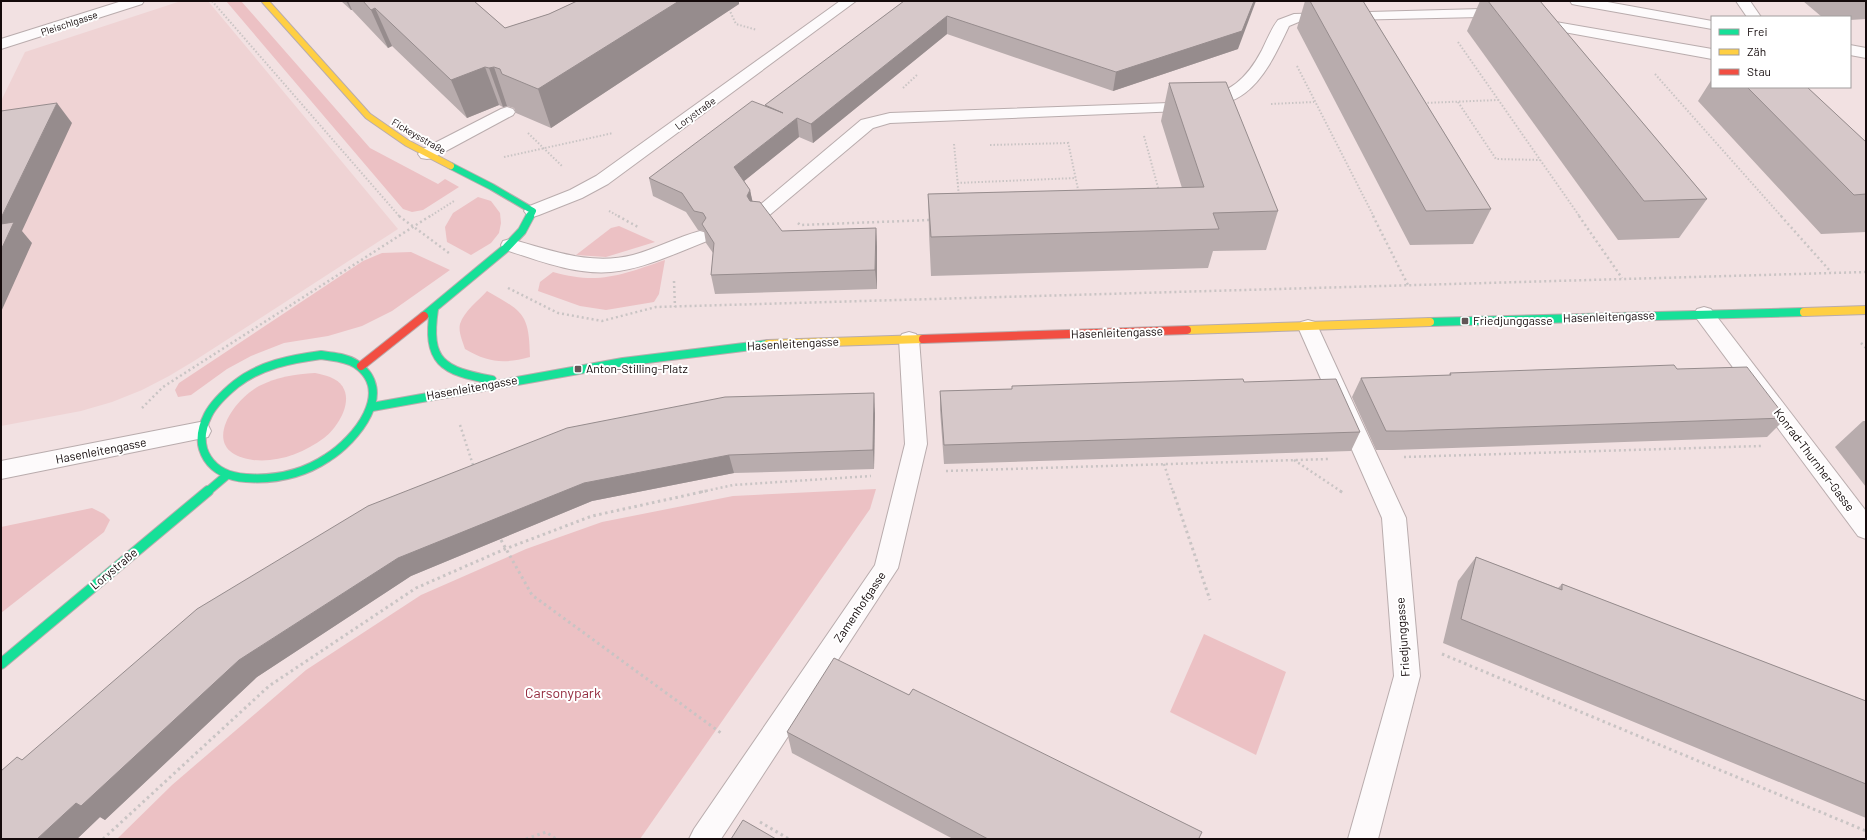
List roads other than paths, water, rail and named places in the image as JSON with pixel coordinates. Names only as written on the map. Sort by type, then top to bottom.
[{"type":"street","name":"Pleischlgasse","points":[[1,44],[137,1]]},
{"type":"street","name":"Fickeysstraße","points":[[265,1],[368,116],[399,139],[504,192],[533,211]]},
{"type":"street","name":"Lorystraße","points":[[533,211],[576,194],[602,180],[849,1]]},
{"type":"street","points":[[1577,1],[1711,25]]},
{"type":"street","points":[[1744,1],[1753,16]]},
{"type":"street","points":[[765,210],[866,124],[890,118],[1199,106],[1222,99],[1233,93],[1249,80],[1262,64],[1283,23],[1299,17],[1481,13],[1711,54]]},
{"type":"street","points":[[1851,50],[1866,53]]},
{"type":"street","points":[[427,154],[507,112]]},
{"type":"street","points":[[361,366],[434,309],[510,245],[528,223],[533,211]]},
{"type":"street","points":[[510,245],[566,261],[587,265],[604,265],[624,263],[700,237]]},
{"type":"street","points":[[434,309],[430,322],[429,334],[431,349],[440,362],[455,372],[475,378],[509,381]]},
{"type":"street","name":"Hasenleitengasse","points":[[372,406],[623,362],[724,348],[761,345],[909,339],[1866,310]]},
{"type":"street","name":"Konrad-Thurnher-Gasse","points":[[1704,314],[1866,529]]},
{"type":"street","name":"Friedjunggasse","points":[[1308,327],[1394,518],[1407,676],[1363,839]]},
{"type":"street","name":"Zamenhofgasse","points":[[704,839],[886,568],[916,444],[909,339]]},
{"type":"street","points":[[321,355],[343,358],[361,366],[370,377],[374,391],[372,406],[365,422],[352,438],[335,453],[314,465],[292,474],[269,478],[247,479],[227,475],[213,468],[204,458],[199,445],[200,431],[209,412],[224,393],[246,377],[270,365],[296,357],[321,355]]},
{"type":"street","name":"Hasenleitengasse","points":[[1,470],[200,431]]},
{"type":"street","name":"Lorystraße","points":[[1,664],[227,475]]},
{"type":"place","name":"Friedjunggasse","points":[[1465,321]]},
{"type":"place","name":"Anton-Stilling-Platz","points":[[578,369]]},
{"type":"park label","name":"Carsonypark","points":[[563,693]]}]
